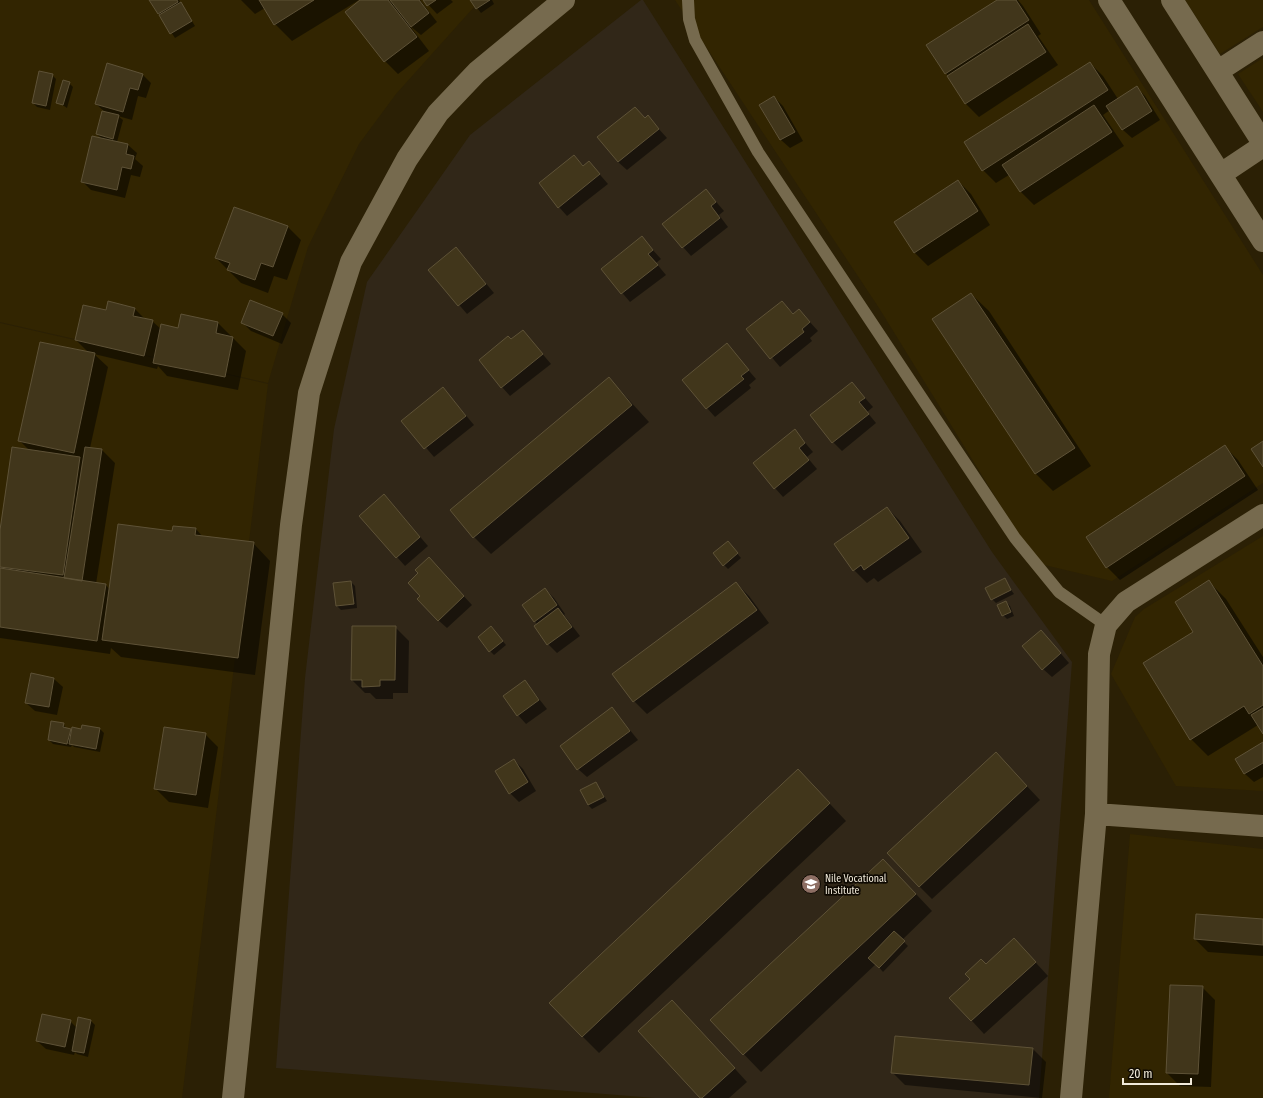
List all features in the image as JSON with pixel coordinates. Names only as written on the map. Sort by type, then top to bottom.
[{"type":"street","points":[[233,1098],[291,525],[309,394],[351,262],[407,159],[438,113],[477,72],[564,0]]},
{"type":"street","points":[[1109,0],[1263,241]]},
{"type":"street","points":[[1172,0],[1263,144],[1220,174]]},
{"type":"street","points":[[1218,71],[1263,42]]},
{"type":"street","points":[[1071,1098],[1096,814],[1099,654],[1106,625],[1126,602],[1263,515]]},
{"type":"street","points":[[1096,814],[1263,826]]},
{"type":"lane","points":[[688,0],[689,19],[695,40],[758,152],[1006,525],[1059,592],[1106,625]]},
{"type":"shaded area","points":[[0,0],[484,0],[474,7],[396,94],[359,144],[308,247],[268,383],[0,322]]},
{"type":"shaded area","points":[[641,0],[643,0],[992,552],[1072,662],[1039,1098],[655,1098],[276,1068],[305,678],[334,429],[367,282],[470,135]]},
{"type":"shaded area","points":[[675,0],[1089,0],[1263,275],[1263,483],[1112,581],[1036,563],[879,308]]},
{"type":"shaded area","points":[[1185,0],[1263,0],[1263,27],[1220,54]]},
{"type":"shaded area","points":[[1263,58],[1263,112],[1238,74]]},
{"type":"shaded area","points":[[0,323],[268,384],[182,1098],[0,1098]]},
{"type":"shaded area","points":[[1263,536],[1263,791],[1176,786],[1111,674],[1135,617],[1144,609]]},
{"type":"shaded area","points":[[1130,834],[1263,849],[1263,1098],[1109,1098]]},
{"type":"building","points":[[149,0],[177,0],[178,2],[158,14]]},
{"type":"building","points":[[259,0],[314,0],[274,25]]},
{"type":"building","points":[[360,0],[388,0],[417,37],[384,62],[345,12]]},
{"type":"building","points":[[390,0],[419,0],[429,13],[411,27]]},
{"type":"building","points":[[423,0],[436,0],[427,6]]},
{"type":"building","points":[[470,0],[490,0],[476,9]]},
{"type":"building","points":[[997,0],[1016,0],[1029,20],[945,74],[926,45]]},
{"type":"building","points":[[181,2],[192,21],[170,34],[159,15]]},
{"type":"building","points":[[1028,24],[1046,52],[965,104],[947,76]]},
{"type":"building","points":[[1090,62],[1108,90],[982,171],[964,142]]},
{"type":"building","points":[[107,63],[143,74],[138,90],[130,88],[123,112],[95,104]]},
{"type":"building","points":[[39,71],[53,74],[46,106],[32,103]]},
{"type":"building","points":[[63,80],[70,82],[63,105],[56,103]]},
{"type":"building","points":[[1137,86],[1152,111],[1122,130],[1106,106]]},
{"type":"building","points":[[774,96],[795,132],[780,140],[759,105]]},
{"type":"building","points":[[1094,105],[1112,132],[1020,192],[1002,165]]},
{"type":"building","points":[[635,107],[645,118],[648,115],[659,129],[618,162],[597,137]]},
{"type":"building","points":[[102,111],[119,115],[113,139],[96,134]]},
{"type":"building","points":[[92,136],[128,144],[126,154],[134,156],[131,169],[122,167],[117,190],[81,182]]},
{"type":"building","points":[[574,155],[583,166],[589,161],[600,174],[558,208],[539,183]]},
{"type":"building","points":[[958,180],[978,211],[914,253],[894,222]]},
{"type":"building","points":[[706,189],[716,202],[711,206],[720,218],[682,248],[662,224]]},
{"type":"building","points":[[234,207],[288,226],[273,267],[261,263],[255,280],[227,270],[230,263],[215,258]]},
{"type":"building","points":[[642,236],[653,250],[648,254],[658,265],[621,294],[601,269]]},
{"type":"building","points":[[456,247],[486,284],[458,306],[428,270]]},
{"type":"building","points":[[971,293],[1075,448],[1035,474],[932,319]]},
{"type":"building","points":[[250,300],[283,313],[273,336],[241,323]]},
{"type":"building","points":[[108,301],[135,308],[133,316],[153,320],[144,356],[75,340],[83,305],[106,310]]},
{"type":"building","points":[[782,301],[793,314],[799,309],[810,322],[802,329],[804,332],[770,359],[746,329]]},
{"type":"building","points":[[181,314],[218,322],[216,333],[233,337],[225,377],[153,363],[161,324],[178,328]]},
{"type":"building","points":[[523,330],[543,354],[501,388],[479,360],[508,336],[511,339]]},
{"type":"building","points":[[40,342],[95,353],[74,453],[18,441]]},
{"type":"building","points":[[727,343],[749,370],[741,376],[744,379],[706,409],[682,380]]},
{"type":"building","points":[[609,377],[632,405],[473,538],[450,510]]},
{"type":"building","points":[[852,382],[865,398],[859,402],[869,414],[832,443],[810,415]]},
{"type":"building","points":[[443,387],[466,416],[424,449],[401,421]]},
{"type":"building","points":[[795,429],[805,443],[799,448],[809,460],[774,489],[753,463]]},
{"type":"building","points":[[1263,441],[1263,467],[1251,449]]},
{"type":"building","points":[[1225,445],[1245,476],[1106,568],[1086,537]]},
{"type":"building","points":[[12,447],[80,457],[63,575],[0,567],[0,530]]},
{"type":"building","points":[[85,447],[102,449],[82,581],[64,578]]},
{"type":"building","points":[[384,494],[420,537],[396,558],[359,516]]},
{"type":"building","points":[[887,507],[909,538],[864,570],[861,565],[853,571],[834,544]]},
{"type":"building","points":[[118,524],[172,531],[173,526],[196,528],[195,535],[254,542],[238,658],[102,640]]},
{"type":"building","points":[[728,541],[738,553],[723,566],[713,553]]},
{"type":"building","points":[[429,557],[464,596],[438,621],[417,599],[420,596],[408,583],[418,573],[415,570]]},
{"type":"building","points":[[0,568],[106,584],[97,641],[0,627]]},
{"type":"building","points":[[1005,578],[1011,590],[991,600],[985,588]]},
{"type":"building","points":[[1209,580],[1263,666],[1263,705],[1249,714],[1244,706],[1190,740],[1143,663],[1193,632],[1175,602]]},
{"type":"building","points":[[351,581],[354,604],[336,606],[333,583]]},
{"type":"building","points":[[736,582],[757,610],[633,702],[612,674]]},
{"type":"building","points":[[545,588],[557,605],[534,622],[522,605]]},
{"type":"building","points":[[1006,601],[1011,612],[1002,616],[997,605]]},
{"type":"building","points":[[558,608],[572,627],[547,645],[534,626]]},
{"type":"building","points":[[352,626],[396,626],[395,680],[380,680],[380,686],[362,687],[362,680],[351,680]]},
{"type":"building","points":[[491,626],[503,641],[489,652],[478,637]]},
{"type":"building","points":[[1041,630],[1061,653],[1042,670],[1022,646]]},
{"type":"building","points":[[31,673],[54,678],[49,707],[25,703]]},
{"type":"building","points":[[525,680],[539,700],[517,716],[503,696]]},
{"type":"building","points":[[612,707],[630,731],[577,770],[560,746]]},
{"type":"building","points":[[1263,708],[1263,734],[1251,715]]},
{"type":"building","points":[[51,721],[64,723],[63,727],[71,729],[67,744],[48,740]]},
{"type":"building","points":[[82,725],[100,728],[96,749],[69,744],[72,727],[81,729]]},
{"type":"building","points":[[164,727],[206,733],[196,795],[154,789]]},
{"type":"building","points":[[1263,742],[1263,763],[1244,774],[1235,759]]},
{"type":"building","points":[[996,752],[1027,786],[919,887],[887,853]]},
{"type":"building","points":[[514,759],[528,782],[509,794],[495,771]]},
{"type":"building","points":[[798,769],[830,803],[582,1037],[549,1003]]},
{"type":"building","points":[[596,782],[604,797],[588,805],[580,790]]},
{"type":"building","points":[[883,859],[916,894],[743,1055],[710,1020]]},
{"type":"building","points":[[1196,914],[1263,919],[1263,945],[1194,939]]},
{"type":"building","points":[[894,931],[905,941],[879,968],[868,958]]},
{"type":"building","points":[[1014,938],[1036,962],[971,1021],[949,998],[970,979],[965,974],[981,959],[986,964]]},
{"type":"building","points":[[1170,985],[1203,986],[1198,1074],[1166,1073]]},
{"type":"building","points":[[672,1000],[735,1068],[702,1098],[700,1098],[638,1031]]},
{"type":"building","points":[[42,1014],[71,1020],[65,1047],[36,1041]]},
{"type":"building","points":[[78,1017],[91,1020],[84,1053],[72,1051]]},
{"type":"building","points":[[895,1036],[1033,1048],[1029,1085],[891,1073]]},
{"type":"place","name":"Nile Vocational Institute","points":[[811,884]]}]
